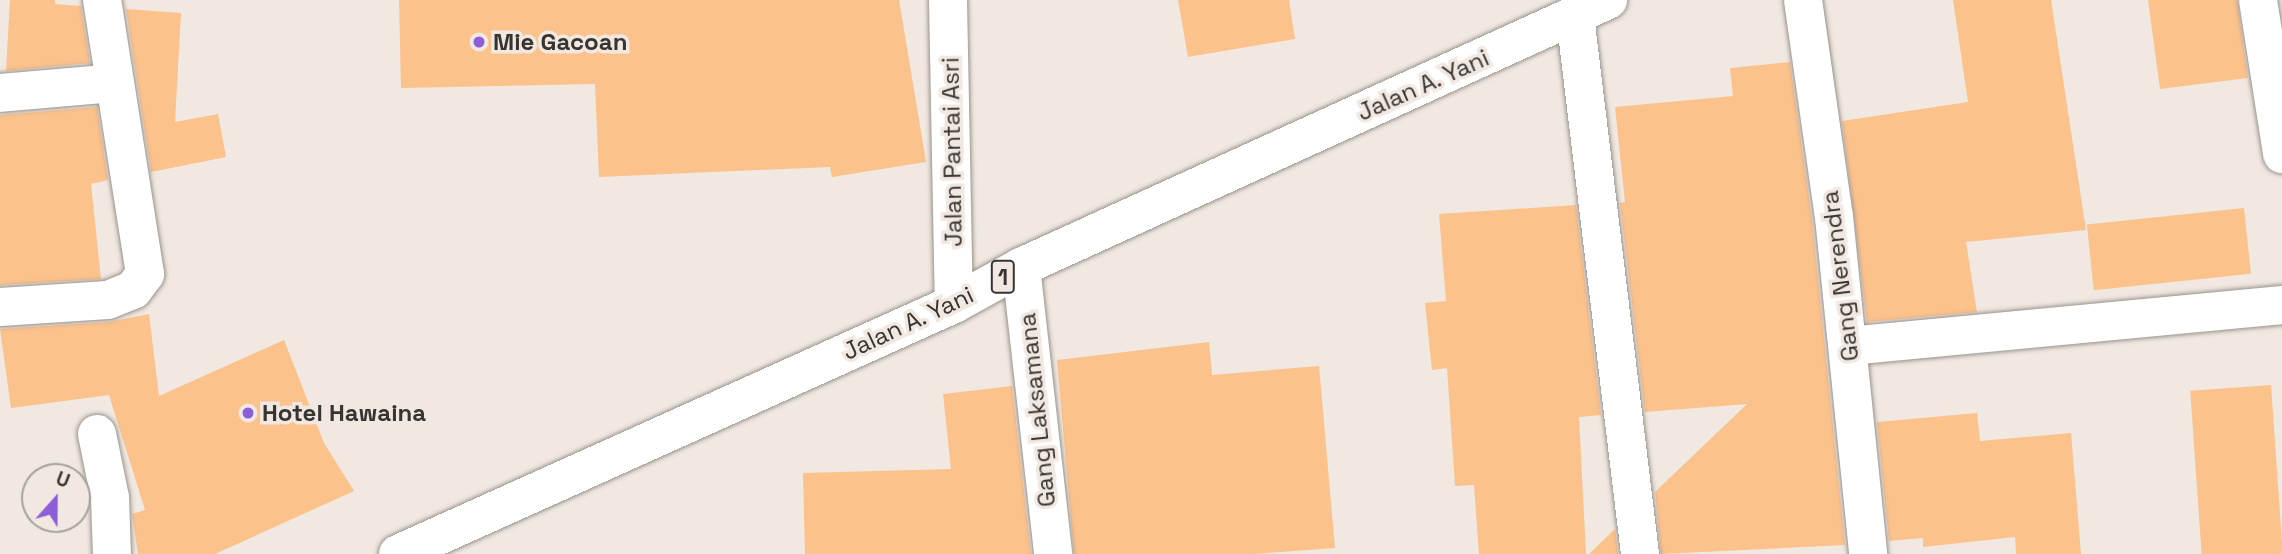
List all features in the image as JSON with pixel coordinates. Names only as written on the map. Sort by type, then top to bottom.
[{"type":"main road","points":[[0,307],[108,300],[140,284],[144,254],[102,0]]},
{"type":"main road","name":"Jalan Pantai Asri","points":[[948,0],[954,304]]},
{"type":"main road","name":"Gang Nerendra","points":[[1803,0],[1849,346],[1868,554]]},
{"type":"main road","points":[[2258,0],[2282,154]]},
{"type":"main road","points":[[1592,8],[1640,554]]},
{"type":"main road","name":"Jalan A. Yani","points":[[398,554],[954,304],[1021,267],[1592,8]]},
{"type":"main road","points":[[0,93],[115,83]]},
{"type":"main road","name":"Gang Laksamana","points":[[1021,267],[1053,554]]},
{"type":"main road","points":[[1849,346],[2282,305]]},
{"type":"main road","points":[[97,433],[110,498],[112,554]]},
{"type":"building","points":[[10,0],[55,0],[55,4],[81,6],[90,63],[6,71]]},
{"type":"building","points":[[399,0],[899,0],[926,162],[832,177],[830,167],[599,177],[595,84],[401,88]]},
{"type":"building","points":[[1178,0],[1289,0],[1295,39],[1188,57]]},
{"type":"building","points":[[1953,0],[2051,0],[2086,230],[1966,242],[1977,312],[1867,322],[1842,121],[1968,102]]},
{"type":"building","points":[[2148,0],[2237,0],[2248,78],[2160,89]]},
{"type":"building","points":[[126,9],[181,13],[175,122],[218,114],[226,157],[151,172]]},
{"type":"building","points":[[1790,62],[1812,220],[1845,545],[1661,554],[1655,492],[1747,404],[1645,412],[1620,203],[1625,202],[1615,107],[1733,96],[1730,68]]},
{"type":"building","points":[[97,107],[108,180],[91,184],[101,279],[0,285],[0,115]]},
{"type":"building","points":[[1576,205],[1601,415],[1579,417],[1586,554],[1479,554],[1474,485],[1455,486],[1447,368],[1432,370],[1425,303],[1446,301],[1439,214]]},
{"type":"building","points":[[2244,208],[2251,274],[2094,290],[2087,225]]},
{"type":"building","points":[[149,314],[159,396],[284,340],[324,443],[354,491],[215,554],[138,554],[132,514],[145,510],[109,395],[11,408],[0,329],[109,322]]},
{"type":"building","points":[[1209,342],[1212,375],[1319,366],[1335,548],[1254,554],[1074,554],[1057,360]]},
{"type":"building","points":[[2271,385],[2282,554],[2202,554],[2190,391]]},
{"type":"building","points":[[1012,386],[1031,554],[805,554],[803,473],[951,469],[943,394]]},
{"type":"building","points":[[1977,413],[1980,441],[2071,433],[2081,554],[2016,554],[2015,537],[1923,547],[1923,538],[1889,541],[1877,422]]},
{"type":"building","points":[[1615,529],[1618,554],[1589,554]]},
{"type":"place","name":"Mie Gacoan","points":[[479,42]]},
{"type":"place","name":"Hotel Hawaina","points":[[248,413]]}]
